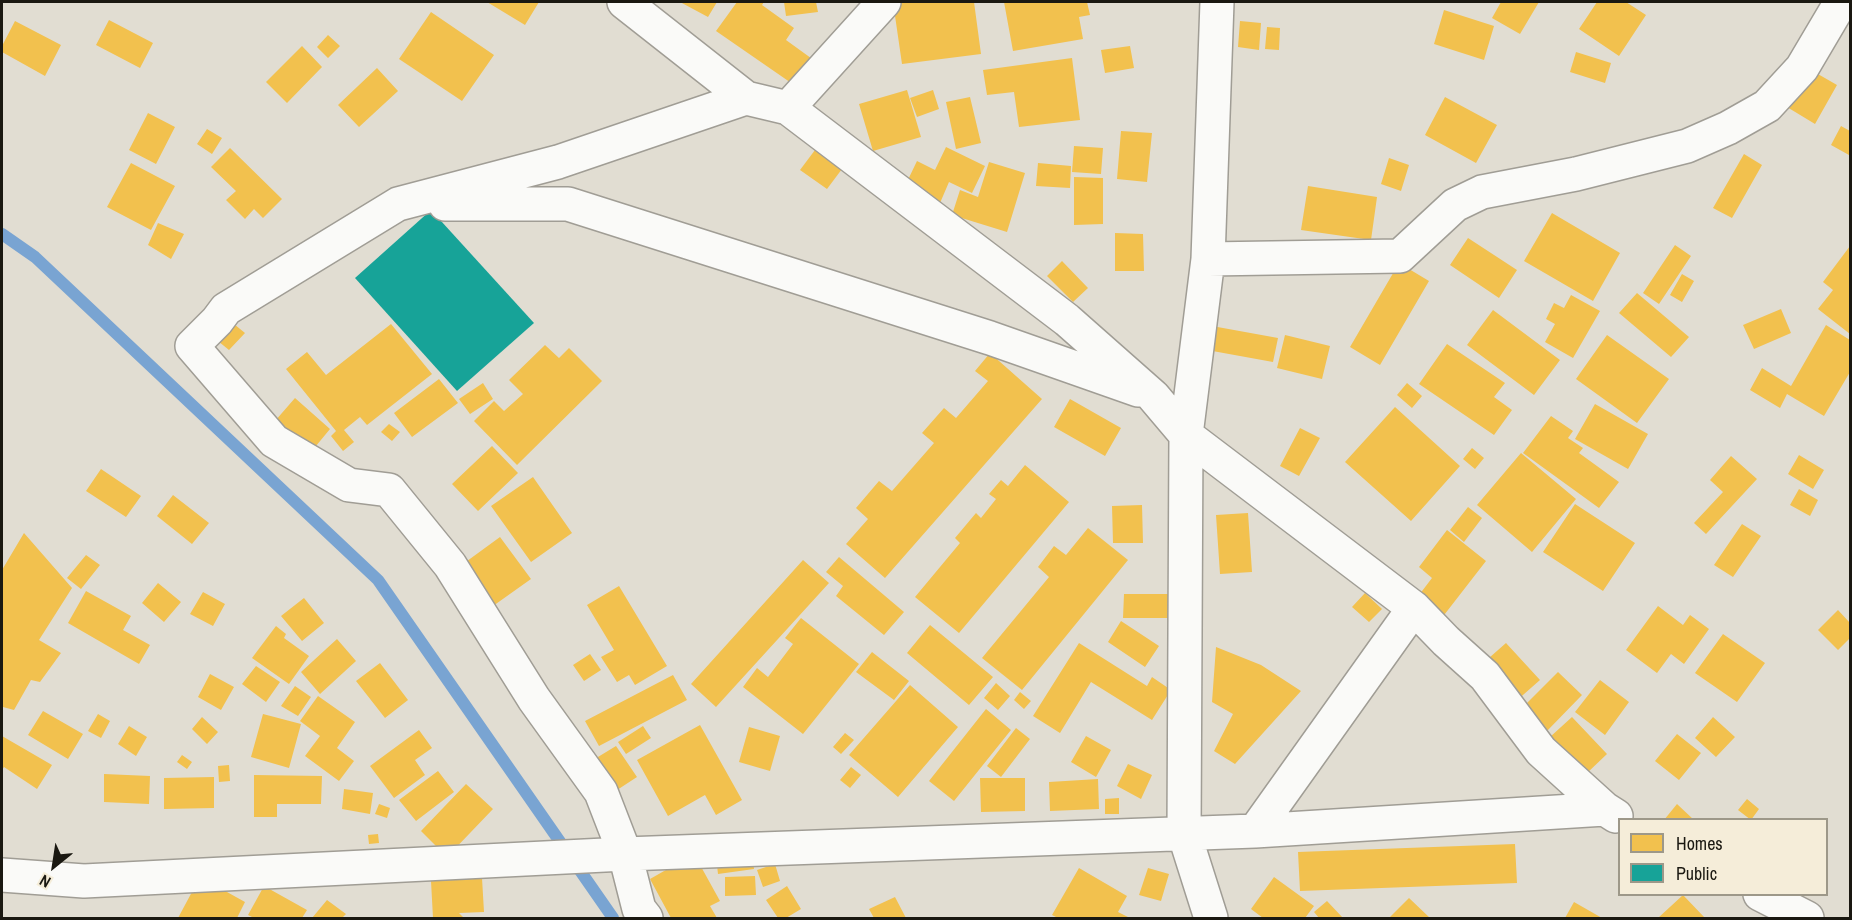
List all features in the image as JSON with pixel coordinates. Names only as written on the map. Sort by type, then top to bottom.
[{"type":"street","points":[[624,2],[746,99],[788,108],[1067,320],[1153,396],[1186,435],[1414,608],[1485,676],[1541,751],[1613,814]]},
{"type":"street","points":[[788,108],[884,2]]},
{"type":"street","points":[[1211,918],[1184,833],[1186,435],[1208,259],[1217,2]]},
{"type":"street","points":[[1208,259],[1400,256],[1455,206],[1482,192],[1576,174],[1687,146],[1728,128],[1767,106],[1802,68],[1842,13]]},
{"type":"street","points":[[646,918],[639,909],[625,854],[601,792],[534,699],[450,565],[389,490],[349,485],[274,441],[192,346],[218,321],[226,309],[398,204],[558,162],[746,99]]},
{"type":"street","points":[[398,204],[568,204],[990,338],[1153,396]]},
{"type":"street","points":[[1255,831],[1414,608]]},
{"type":"street","points":[[2,875],[84,881],[625,854],[1255,831],[1613,814]]},
{"type":"street","points":[[1764,896],[1808,918]]},
{"type":"building: Homes","points":[[487,2],[539,2],[525,25]]},
{"type":"building: Homes","points":[[680,2],[717,2],[708,17]]},
{"type":"building: Homes","points":[[737,2],[764,2],[762,5],[794,28],[786,40],[815,61],[797,87],[716,31]]},
{"type":"building: Homes","points":[[784,2],[816,2],[818,12],[786,16]]},
{"type":"building: Homes","points":[[893,2],[974,2],[981,54],[902,64]]},
{"type":"building: Homes","points":[[1004,2],[1087,2],[1090,15],[1079,17],[1083,39],[1013,51]]},
{"type":"building: Homes","points":[[1501,2],[1539,2],[1520,34],[1492,18]]},
{"type":"building: Homes","points":[[1597,2],[1626,2],[1646,15],[1619,56],[1579,29]]},
{"type":"building: Homes","points":[[1444,10],[1494,26],[1484,60],[1434,44]]},
{"type":"building: Homes","points":[[431,12],[494,55],[462,101],[399,59]]},
{"type":"building: Homes","points":[[109,20],[153,43],[140,68],[96,45]]},
{"type":"building: Homes","points":[[15,21],[61,45],[45,76],[2,52],[2,46]]},
{"type":"building: Homes","points":[[1240,21],[1261,23],[1259,50],[1238,47]]},
{"type":"building: Homes","points":[[1267,27],[1280,28],[1279,50],[1265,49]]},
{"type":"building: Homes","points":[[328,35],[340,46],[328,58],[317,47]]},
{"type":"building: Homes","points":[[302,46],[322,67],[287,103],[266,82]]},
{"type":"building: Homes","points":[[1130,46],[1134,68],[1105,73],[1101,50]]},
{"type":"building: Homes","points":[[1576,52],[1611,63],[1605,83],[1570,72]]},
{"type":"building: Homes","points":[[1072,58],[1080,120],[1019,127],[1014,92],[987,95],[983,70]]},
{"type":"building: Homes","points":[[1804,66],[1837,85],[1815,124],[1782,104]]},
{"type":"building: Homes","points":[[377,68],[398,91],[359,127],[338,105]]},
{"type":"building: Homes","points":[[907,90],[921,137],[873,151],[859,104]]},
{"type":"building: Homes","points":[[933,90],[939,109],[917,117],[910,98]]},
{"type":"building: Homes","points":[[970,97],[981,143],[956,149],[946,102]]},
{"type":"building: Homes","points":[[1445,97],[1497,125],[1476,163],[1425,135]]},
{"type":"building: Homes","points":[[148,113],[175,127],[156,164],[129,150]]},
{"type":"building: Homes","points":[[1841,126],[1850,131],[1849,155],[1831,145]]},
{"type":"building: Homes","points":[[207,129],[222,138],[212,154],[197,144]]},
{"type":"building: Homes","points":[[1121,131],[1152,133],[1147,182],[1117,179]]},
{"type":"building: Homes","points":[[1074,146],[1103,148],[1101,174],[1072,172]]},
{"type":"building: Homes","points":[[946,147],[985,166],[972,193],[949,182],[940,203],[905,186],[917,161],[935,170]]},
{"type":"building: Homes","points":[[230,148],[282,199],[263,218],[254,209],[245,219],[226,200],[236,191],[211,167]]},
{"type":"building: Homes","points":[[815,150],[842,169],[827,189],[800,170]]},
{"type":"building: Homes","points":[[1744,154],[1762,165],[1732,218],[1713,208]]},
{"type":"building: Homes","points":[[1389,158],[1409,165],[1401,191],[1381,184]]},
{"type":"building: Homes","points":[[989,162],[1025,173],[1007,232],[952,215],[960,190],[978,197]]},
{"type":"building: Homes","points":[[131,163],[175,186],[151,230],[107,207]]},
{"type":"building: Homes","points":[[1038,163],[1071,166],[1070,188],[1036,186]]},
{"type":"building: Homes","points":[[1074,177],[1103,178],[1103,224],[1074,225]]},
{"type":"building: Homes","points":[[1308,186],[1377,197],[1371,240],[1301,230]]},
{"type":"building: Homes","points":[[1552,213],[1620,253],[1593,301],[1524,261]]},
{"type":"building: Homes","points":[[158,223],[184,234],[171,259],[148,245]]},
{"type":"building: Homes","points":[[1115,233],[1143,234],[1144,271],[1115,271]]},
{"type":"building: Homes","points":[[1468,238],[1517,270],[1499,298],[1450,265]]},
{"type":"building: Homes","points":[[1675,245],[1691,256],[1659,304],[1643,293]]},
{"type":"building: Homes","points":[[1850,246],[1850,334],[1818,309],[1833,290],[1823,282]]},
{"type":"building: Homes","points":[[1062,261],[1088,288],[1073,302],[1047,276]]},
{"type":"building: Homes","points":[[1399,263],[1429,281],[1380,365],[1350,347]]},
{"type":"building: Homes","points":[[1682,274],[1694,281],[1682,302],[1670,295]]},
{"type":"building: Homes","points":[[1637,293],[1689,337],[1671,357],[1619,313]]},
{"type":"building: Homes","points":[[1571,295],[1600,311],[1573,358],[1545,342],[1555,324],[1546,319],[1554,303],[1564,308]]},
{"type":"building: Homes","points":[[1781,309],[1791,333],[1754,349],[1743,325]]},
{"type":"building: Homes","points":[[1493,310],[1560,360],[1534,395],[1467,345]]},
{"type":"building: Homes","points":[[229,320],[245,333],[229,350],[213,337]]},
{"type":"building: Homes","points":[[391,324],[432,374],[367,425],[360,417],[344,430],[354,442],[343,451],[331,436],[336,431],[286,369],[307,352],[326,375]]},
{"type":"building: Homes","points":[[1826,325],[1850,340],[1850,372],[1824,416],[1787,394],[1780,408],[1750,390],[1762,368],[1791,386]]},
{"type":"building: Homes","points":[[1212,326],[1278,338],[1273,362],[1207,350]]},
{"type":"building: Homes","points":[[1285,335],[1330,346],[1322,379],[1277,368]]},
{"type":"building: Homes","points":[[1607,335],[1669,379],[1637,423],[1576,379]]},
{"type":"building: Homes","points":[[1447,344],[1505,383],[1494,397],[1512,410],[1494,435],[1419,384]]},
{"type":"building: Homes","points":[[545,345],[559,358],[569,348],[602,381],[517,465],[474,421],[494,401],[504,411],[523,394],[509,380]]},
{"type":"building: Homes","points":[[990,353],[1042,399],[885,578],[846,544],[868,519],[856,508],[879,481],[892,491],[934,443],[922,433],[944,408],[956,418],[988,381],[975,371]]},
{"type":"building: Homes","points":[[439,379],[458,403],[412,437],[394,413]]},
{"type":"building: Homes","points":[[483,383],[493,399],[470,414],[459,399]]},
{"type":"building: Homes","points":[[1407,383],[1422,396],[1412,408],[1397,395]]},
{"type":"building: Homes","points":[[295,398],[330,429],[311,452],[275,421]]},
{"type":"building: Homes","points":[[1070,399],[1121,428],[1105,456],[1054,427]]},
{"type":"building: Homes","points":[[1595,404],[1648,434],[1628,469],[1575,439]]},
{"type":"building: Homes","points":[[1395,407],[1460,466],[1411,521],[1345,462]]},
{"type":"building: Homes","points":[[1551,416],[1573,431],[1568,438],[1583,448],[1579,453],[1619,482],[1599,508],[1523,453]]},
{"type":"building: Homes","points":[[389,424],[400,432],[392,441],[381,432]]},
{"type":"building: Homes","points":[[1300,428],[1320,438],[1299,476],[1280,466]]},
{"type":"building: Homes","points":[[492,446],[518,473],[478,511],[452,484]]},
{"type":"building: Homes","points":[[1472,448],[1484,458],[1475,469],[1463,459]]},
{"type":"building: Homes","points":[[1521,453],[1576,499],[1532,552],[1477,505]]},
{"type":"building: Homes","points":[[1799,455],[1824,470],[1813,489],[1788,474]]},
{"type":"building: Homes","points":[[1731,456],[1757,479],[1706,534],[1694,523],[1723,492],[1710,480]]},
{"type":"building: Homes","points":[[1025,465],[1069,502],[959,633],[915,597],[960,543],[955,538],[976,513],[981,518],[996,499],[989,494],[1001,480],[1008,486]]},
{"type":"building: Homes","points":[[101,469],[141,496],[126,517],[86,491]]},
{"type":"building: Homes","points":[[533,477],[572,533],[531,562],[491,506]]},
{"type":"building: Homes","points":[[1799,489],[1818,500],[1810,516],[1790,505]]},
{"type":"building: Homes","points":[[173,495],[209,523],[192,544],[157,516]]},
{"type":"building: Homes","points":[[1575,504],[1635,543],[1603,591],[1543,552]]},
{"type":"building: Homes","points":[[1142,505],[1143,543],[1113,543],[1112,506]]},
{"type":"building: Homes","points":[[1468,507],[1482,518],[1464,542],[1450,530]]},
{"type":"building: Homes","points":[[1248,513],[1252,572],[1220,574],[1216,515]]},
{"type":"building: Homes","points":[[1742,524],[1761,536],[1733,577],[1714,565]]},
{"type":"building: Homes","points":[[1088,528],[1128,560],[1022,690],[982,658],[1049,577],[1038,567],[1054,546],[1066,555]]},
{"type":"building: Homes","points":[[1447,530],[1486,561],[1441,619],[1416,599],[1432,578],[1419,567]]},
{"type":"building: Homes","points":[[24,533],[72,588],[39,640],[61,653],[40,682],[31,680],[14,710],[3,707],[2,710],[2,570]]},
{"type":"building: Homes","points":[[500,537],[531,579],[493,606],[463,564]]},
{"type":"building: Homes","points":[[86,555],[100,565],[81,589],[67,578]]},
{"type":"building: Homes","points":[[839,557],[904,612],[884,635],[836,596],[843,586],[826,572]]},
{"type":"building: Homes","points":[[803,560],[829,583],[716,707],[691,684]]},
{"type":"building: Homes","points":[[158,583],[181,602],[164,622],[142,603]]},
{"type":"building: Homes","points":[[619,586],[667,666],[635,685],[629,675],[617,682],[601,657],[614,650],[587,605]]},
{"type":"building: Homes","points":[[86,591],[131,616],[123,630],[150,645],[139,664],[68,623]]},
{"type":"building: Homes","points":[[203,592],[225,604],[213,626],[190,614]]},
{"type":"building: Homes","points":[[1365,593],[1382,609],[1369,622],[1352,607]]},
{"type":"building: Homes","points":[[1124,594],[1168,594],[1168,618],[1123,618]]},
{"type":"building: Homes","points":[[304,598],[324,623],[302,641],[281,616]]},
{"type":"building: Homes","points":[[1658,606],[1683,625],[1690,615],[1709,629],[1684,664],[1671,654],[1657,673],[1626,650]]},
{"type":"building: Homes","points":[[1838,610],[1850,623],[1850,638],[1838,650],[1818,630]]},
{"type":"building: Homes","points":[[801,618],[859,664],[803,734],[743,687],[757,668],[768,677],[793,644],[785,638]]},
{"type":"building: Homes","points":[[1121,621],[1159,646],[1145,667],[1108,642]]},
{"type":"building: Homes","points":[[930,625],[993,677],[969,705],[907,653]]},
{"type":"building: Homes","points":[[276,626],[286,634],[284,638],[309,656],[289,684],[252,658]]},
{"type":"building: Homes","points":[[1723,634],[1765,663],[1737,702],[1695,673]]},
{"type":"building: Homes","points":[[337,639],[356,661],[320,694],[301,672]]},
{"type":"building: Homes","points":[[1079,643],[1147,686],[1152,677],[1171,690],[1152,720],[1091,682],[1060,733],[1033,716]]},
{"type":"building: Homes","points":[[1506,643],[1540,680],[1515,702],[1481,665]]},
{"type":"building: Homes","points":[[1216,647],[1261,665],[1301,691],[1235,764],[1214,751],[1233,714],[1212,702]]},
{"type":"building: Homes","points":[[872,652],[909,681],[894,700],[856,672]]},
{"type":"building: Homes","points":[[590,654],[601,670],[584,681],[573,665]]},
{"type":"building: Homes","points":[[380,663],[408,700],[385,718],[356,681]]},
{"type":"building: Homes","points":[[256,666],[280,682],[266,702],[242,684]]},
{"type":"building: Homes","points":[[1558,672],[1582,695],[1547,731],[1523,707]]},
{"type":"building: Homes","points":[[210,674],[234,687],[221,710],[198,697]]},
{"type":"building: Homes","points":[[673,675],[687,700],[599,746],[585,721]]},
{"type":"building: Homes","points":[[1600,680],[1629,702],[1605,735],[1575,712]]},
{"type":"building: Homes","points":[[996,683],[1010,696],[998,710],[984,698]]},
{"type":"building: Homes","points":[[910,685],[958,727],[898,797],[849,755]]},
{"type":"building: Homes","points":[[295,686],[311,697],[298,716],[281,706]]},
{"type":"building: Homes","points":[[1020,692],[1031,701],[1024,709],[1014,700]]},
{"type":"building: Homes","points":[[318,696],[355,722],[337,748],[354,761],[339,781],[305,756],[320,736],[300,721]]},
{"type":"building: Homes","points":[[986,709],[1011,730],[954,801],[929,781]]},
{"type":"building: Homes","points":[[43,711],[83,734],[68,759],[28,735]]},
{"type":"building: Homes","points":[[98,714],[110,721],[101,738],[88,731]]},
{"type":"building: Homes","points":[[263,714],[301,724],[289,768],[251,757]]},
{"type":"building: Homes","points":[[202,717],[218,732],[207,744],[192,729]]},
{"type":"building: Homes","points":[[1572,717],[1607,754],[1586,774],[1550,737]]},
{"type":"building: Homes","points":[[1713,717],[1735,737],[1716,757],[1695,738]]},
{"type":"building: Homes","points":[[700,725],[742,800],[716,815],[705,795],[668,816],[637,760]]},
{"type":"building: Homes","points":[[129,726],[147,737],[136,756],[118,744]]},
{"type":"building: Homes","points":[[643,726],[651,738],[626,754],[618,742]]},
{"type":"building: Homes","points":[[749,727],[780,736],[770,771],[739,762]]},
{"type":"building: Homes","points":[[1016,728],[1030,739],[1001,777],[987,766]]},
{"type":"building: Homes","points":[[419,730],[432,748],[415,760],[425,775],[394,798],[370,766]]},
{"type":"building: Homes","points":[[845,733],[854,740],[841,754],[833,747]]},
{"type":"building: Homes","points":[[1677,734],[1701,753],[1679,780],[1655,761]]},
{"type":"building: Homes","points":[[2,736],[52,765],[37,789],[4,767],[2,770]]},
{"type":"building: Homes","points":[[1086,736],[1111,750],[1096,777],[1071,762]]},
{"type":"building: Homes","points":[[616,746],[637,777],[614,792],[593,760]]},
{"type":"building: Homes","points":[[182,755],[192,762],[187,769],[177,762]]},
{"type":"building: Homes","points":[[1128,764],[1152,775],[1141,799],[1117,786]]},
{"type":"building: Homes","points":[[229,765],[230,781],[219,782],[218,766]]},
{"type":"building: Homes","points":[[851,767],[861,775],[850,788],[840,780]]},
{"type":"building: Homes","points":[[438,771],[454,792],[416,821],[399,800]]},
{"type":"building: Homes","points":[[104,774],[150,776],[149,804],[104,802]]},
{"type":"building: Homes","points":[[254,775],[322,776],[321,804],[277,804],[277,817],[254,817]]},
{"type":"building: Homes","points":[[214,777],[214,808],[164,809],[164,778]]},
{"type":"building: Homes","points":[[980,778],[1025,778],[1025,811],[981,812]]},
{"type":"building: Homes","points":[[1098,779],[1099,809],[1050,811],[1049,782]]},
{"type":"building: Homes","points":[[466,784],[493,809],[447,857],[421,831]]},
{"type":"building: Homes","points":[[344,789],[373,793],[370,814],[342,809]]},
{"type":"building: Homes","points":[[1119,798],[1119,814],[1105,814],[1105,799]]},
{"type":"building: Homes","points":[[1747,799],[1759,809],[1752,818],[1748,818],[1738,810]]},
{"type":"building: Homes","points":[[379,804],[390,808],[387,818],[375,814]]},
{"type":"building: Homes","points":[[1677,804],[1692,818],[1666,818]]},
{"type":"building: Homes","points":[[378,834],[379,843],[369,844],[368,835]]},
{"type":"building: Homes","points":[[1515,844],[1517,883],[1300,891],[1298,852]]},
{"type":"building: Homes","points":[[752,853],[754,869],[718,874],[716,857]]},
{"type":"building: Homes","points":[[694,854],[720,901],[710,906],[717,918],[671,918],[650,879]]},
{"type":"building: Homes","points":[[775,864],[780,881],[763,887],[757,870]]},
{"type":"building: Homes","points":[[1079,868],[1127,896],[1118,912],[1130,918],[1058,918],[1052,915]]},
{"type":"building: Homes","points":[[1148,868],[1169,874],[1161,901],[1139,895]]},
{"type":"building: Homes","points":[[755,876],[756,895],[725,896],[725,877]]},
{"type":"building: Homes","points":[[200,877],[245,902],[237,918],[178,918]]},
{"type":"building: Homes","points":[[1274,877],[1314,906],[1305,918],[1263,918],[1251,909]]},
{"type":"building: Homes","points":[[482,878],[484,912],[459,913],[464,918],[433,918],[431,881]]},
{"type":"building: Homes","points":[[264,886],[307,910],[302,918],[254,918],[248,915]]},
{"type":"building: Homes","points":[[787,886],[801,909],[786,918],[778,918],[766,900]]},
{"type":"building: Homes","points":[[1684,896],[1705,918],[1658,918]]},
{"type":"building: Homes","points":[[895,897],[906,918],[874,918],[869,909]]},
{"type":"building: Homes","points":[[1409,898],[1430,918],[1389,918]]},
{"type":"building: Homes","points":[[327,900],[346,914],[342,918],[312,918]]},
{"type":"building: Homes","points":[[1327,901],[1343,918],[1319,918],[1314,912]]},
{"type":"building: Homes","points":[[1574,902],[1602,918],[1565,918]]},
{"type":"building: Public","points":[[431,210],[534,323],[457,391],[355,278]]},
{"type":"waterway","points":[[2,234],[35,257],[378,580],[613,918]]}]
